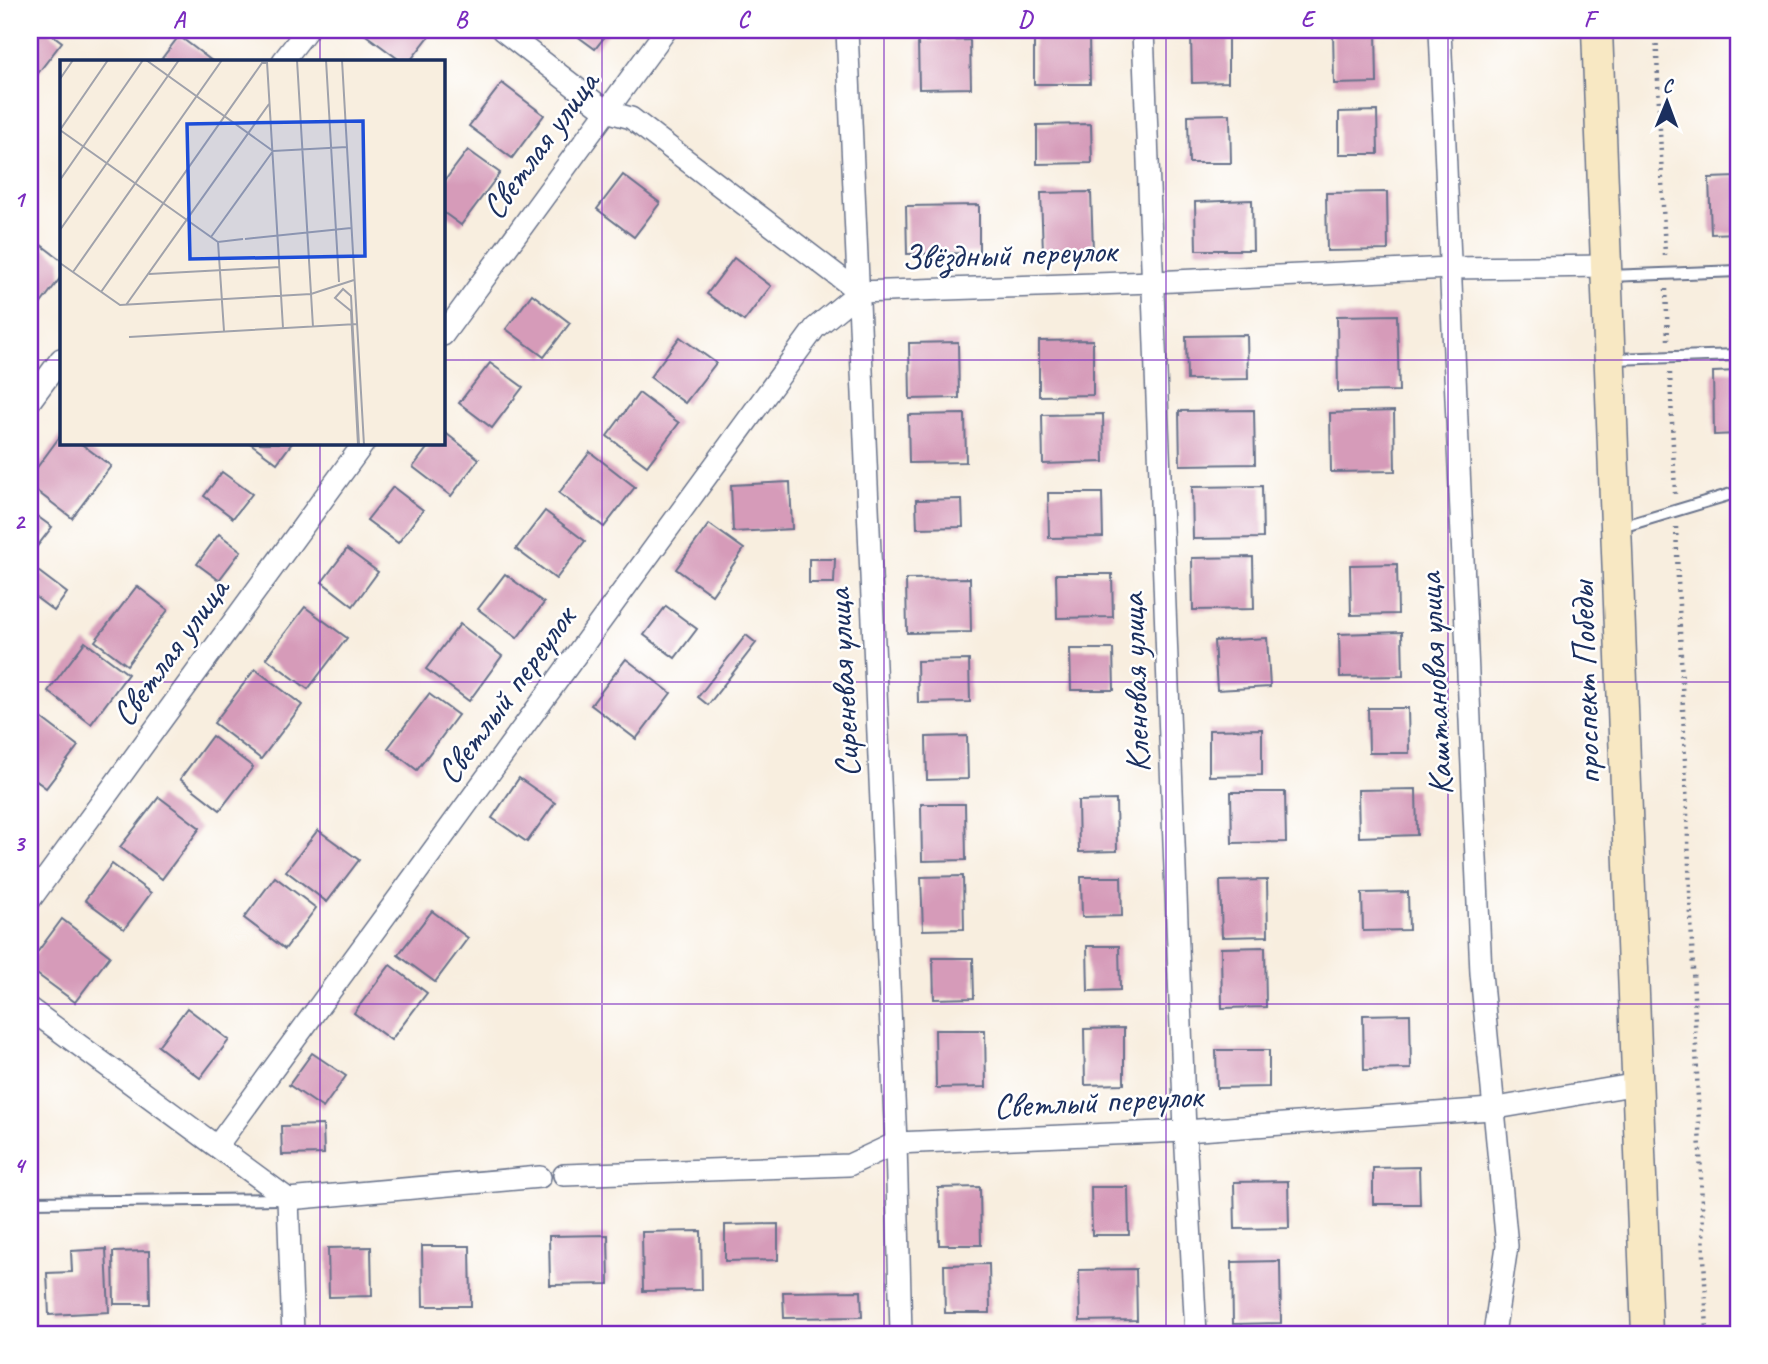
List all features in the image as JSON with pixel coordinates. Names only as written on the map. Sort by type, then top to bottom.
[{"type":"main road","name":"проспект Победы","points":[[1597,30],[1647,1334]]},
{"type":"street","points":[[284,60],[307,30]]},
{"type":"street","name":"Звёздный переулок","points":[[502,30],[606,111],[631,118],[859,292],[1450,268],[1606,271]]},
{"type":"street","name":"Светлая улица","points":[[444,334],[666,30]]},
{"type":"street","name":"Сиреневая улица","points":[[848,30],[896,1143],[901,1334]]},
{"type":"street","name":"Кленовая улица","points":[[1143,30],[1185,1131],[1196,1334]]},
{"type":"street","name":"Каштановая улица","points":[[1440,30],[1480,960],[1507,1246],[1494,1334]]},
{"type":"street","name":"Светлый переулок","points":[[217,1146],[815,328],[859,292]]},
{"type":"street","points":[[30,401],[60,360]]},
{"type":"street","name":"Светлая улица","points":[[30,900],[363,444]]},
{"type":"street","points":[[30,1009],[288,1199],[540,1177]]},
{"type":"street","name":"Светлый переулок","points":[[564,1175],[849,1165],[896,1143],[1185,1131],[1492,1109],[1638,1084]]},
{"type":"street","points":[[288,1199],[293,1334]]},
{"type":"lane","points":[[1606,271],[1738,271]]},
{"type":"lane","points":[[1610,359],[1738,355]]},
{"type":"lane","points":[[1618,528],[1738,492]]},
{"type":"lane","points":[[30,1202],[288,1199]]},
{"type":"path","points":[[1656,30],[1707,1334]]},
{"type":"building","points":[[30,30],[46,30],[62,42],[32,81]]},
{"type":"building","points":[[359,30],[434,30],[411,60],[400,60]]},
{"type":"building","points":[[569,30],[610,30],[595,49]]},
{"type":"building","points":[[1333,30],[1376,30],[1377,83],[1334,84]]},
{"type":"building","points":[[1191,35],[1228,35],[1228,82],[1192,83]]},
{"type":"building","points":[[179,36],[211,60],[161,60]]},
{"type":"building","points":[[1089,37],[1090,84],[1034,84],[1034,38]]},
{"type":"building","points":[[970,40],[971,88],[919,89],[918,41]]},
{"type":"building","points":[[502,83],[544,115],[512,158],[469,126]]},
{"type":"building","points":[[1377,111],[1378,154],[1339,154],[1339,112]]},
{"type":"building","points":[[1230,114],[1231,163],[1189,163],[1188,115]]},
{"type":"building","points":[[1091,124],[1092,163],[1037,164],[1037,125]]},
{"type":"building","points":[[468,150],[500,173],[461,225],[444,213],[444,182]]},
{"type":"building","points":[[623,175],[660,203],[634,237],[597,209]]},
{"type":"building","points":[[1738,177],[1738,233],[1711,234],[1709,178]]},
{"type":"building","points":[[1091,192],[1093,250],[1043,252],[1041,193]]},
{"type":"building","points":[[1387,192],[1388,250],[1327,251],[1326,193]]},
{"type":"building","points":[[1252,200],[1253,250],[1196,250],[1195,202]]},
{"type":"building","points":[[979,205],[979,253],[907,254],[906,206]]},
{"type":"building","points":[[32,238],[60,259],[60,278],[39,306],[30,298]]},
{"type":"building","points":[[734,258],[771,286],[744,321],[707,294]]},
{"type":"building","points":[[532,294],[570,323],[544,357],[506,329]]},
{"type":"building","points":[[1397,315],[1399,391],[1338,392],[1337,316]]},
{"type":"building","points":[[1247,335],[1248,379],[1187,380],[1186,336]]},
{"type":"building","points":[[680,337],[716,363],[685,403],[650,377]]},
{"type":"building","points":[[1093,340],[1093,395],[1039,396],[1039,341]]},
{"type":"building","points":[[958,342],[959,398],[910,399],[909,343]]},
{"type":"building","points":[[490,363],[523,387],[492,428],[459,403]]},
{"type":"building","points":[[1738,371],[1738,434],[1714,435],[1713,372]]},
{"type":"building","points":[[639,393],[679,423],[647,466],[607,436]]},
{"type":"building","points":[[1254,410],[1255,464],[1180,465],[1179,411]]},
{"type":"building","points":[[1394,411],[1395,471],[1331,472],[1330,413]]},
{"type":"building","points":[[965,414],[966,462],[909,463],[908,415]]},
{"type":"building","points":[[1103,414],[1104,462],[1043,464],[1042,415]]},
{"type":"building","points":[[444,432],[479,459],[451,496],[413,467],[430,444],[444,444]]},
{"type":"building","points":[[60,436],[60,444],[81,444],[111,466],[72,518],[30,486],[30,477]]},
{"type":"building","points":[[251,444],[291,444],[277,463]]},
{"type":"building","points":[[590,452],[635,487],[604,527],[559,493]]},
{"type":"building","points":[[222,472],[252,494],[233,518],[204,496]]},
{"type":"building","points":[[790,482],[792,529],[733,532],[731,485]]},
{"type":"building","points":[[1262,486],[1263,538],[1193,539],[1192,487]]},
{"type":"building","points":[[393,487],[423,510],[398,543],[367,520]]},
{"type":"building","points":[[1048,493],[1102,493],[1103,537],[1049,538]]},
{"type":"building","points":[[962,499],[963,527],[917,528],[916,500]]},
{"type":"building","points":[[30,511],[52,527],[35,549],[30,545]]},
{"type":"building","points":[[545,511],[585,541],[556,579],[516,549]]},
{"type":"building","points":[[709,524],[744,549],[712,595],[676,569]]},
{"type":"building","points":[[219,534],[241,551],[219,580],[197,564]]},
{"type":"building","points":[[347,549],[378,572],[353,606],[322,582]]},
{"type":"building","points":[[1253,557],[1254,609],[1193,610],[1192,558]]},
{"type":"building","points":[[809,559],[835,559],[834,583],[809,583]]},
{"type":"building","points":[[1397,564],[1398,614],[1351,615],[1350,565]]},
{"type":"building","points":[[30,565],[67,593],[54,611],[30,593]]},
{"type":"building","points":[[505,574],[544,603],[517,638],[478,609]]},
{"type":"building","points":[[1056,574],[1112,574],[1113,617],[1057,618]]},
{"type":"building","points":[[970,578],[971,632],[907,633],[906,579]]},
{"type":"building","points":[[137,586],[168,610],[127,665],[95,641]]},
{"type":"building","points":[[666,606],[697,629],[675,658],[644,635]]},
{"type":"building","points":[[305,607],[347,638],[308,689],[266,658]]},
{"type":"building","points":[[460,624],[502,656],[469,701],[426,669]]},
{"type":"building","points":[[1402,632],[1403,676],[1340,677],[1339,634]]},
{"type":"building","points":[[746,635],[756,643],[708,705],[698,697]]},
{"type":"building","points":[[1267,638],[1270,687],[1217,690],[1214,641]]},
{"type":"building","points":[[85,642],[128,674],[91,724],[48,691]]},
{"type":"building","points":[[1070,649],[1113,649],[1114,690],[1071,690]]},
{"type":"building","points":[[626,659],[671,693],[636,739],[591,705]]},
{"type":"building","points":[[969,660],[970,702],[918,703],[917,661]]},
{"type":"building","points":[[255,669],[302,705],[261,759],[214,723]]},
{"type":"building","points":[[429,694],[458,715],[417,770],[388,748]]},
{"type":"building","points":[[1368,708],[1408,708],[1409,753],[1369,753]]},
{"type":"building","points":[[40,717],[78,746],[46,788],[30,776],[30,730]]},
{"type":"building","points":[[1262,729],[1262,775],[1209,776],[1209,730]]},
{"type":"building","points":[[212,736],[253,767],[220,810],[180,779]]},
{"type":"building","points":[[967,736],[968,779],[927,780],[926,737]]},
{"type":"building","points":[[519,778],[555,803],[527,842],[492,818]]},
{"type":"building","points":[[1416,789],[1417,835],[1359,837],[1358,790]]},
{"type":"building","points":[[1231,792],[1285,792],[1286,842],[1232,843]]},
{"type":"building","points":[[159,797],[200,828],[162,879],[120,847]]},
{"type":"building","points":[[1116,800],[1117,851],[1079,852],[1078,801]]},
{"type":"building","points":[[921,804],[965,804],[966,860],[922,861]]},
{"type":"building","points":[[318,830],[359,860],[327,902],[286,871]]},
{"type":"building","points":[[112,864],[151,893],[124,929],[85,900]]},
{"type":"building","points":[[963,876],[964,929],[923,930],[921,877]]},
{"type":"building","points":[[275,877],[316,908],[285,949],[244,918]]},
{"type":"building","points":[[1081,877],[1121,877],[1122,916],[1082,917]]},
{"type":"building","points":[[1267,880],[1268,936],[1222,937],[1220,881]]},
{"type":"building","points":[[1408,892],[1409,930],[1363,931],[1362,893]]},
{"type":"building","points":[[432,911],[468,938],[435,982],[398,955]]},
{"type":"building","points":[[62,919],[110,956],[75,1002],[30,969],[30,962]]},
{"type":"building","points":[[1087,946],[1119,946],[1120,990],[1088,991]]},
{"type":"building","points":[[1265,947],[1266,1007],[1222,1008],[1221,948]]},
{"type":"building","points":[[933,958],[973,958],[974,998],[934,999]]},
{"type":"building","points":[[390,965],[427,993],[391,1040],[354,1013]]},
{"type":"building","points":[[187,1008],[229,1040],[200,1078],[158,1046]]},
{"type":"building","points":[[1410,1014],[1411,1069],[1364,1070],[1363,1015]]},
{"type":"building","points":[[1124,1028],[1124,1084],[1085,1085],[1084,1029]]},
{"type":"building","points":[[935,1030],[985,1030],[986,1087],[936,1088]]},
{"type":"building","points":[[1216,1050],[1269,1050],[1269,1087],[1217,1088]]},
{"type":"building","points":[[312,1053],[346,1076],[323,1108],[289,1085]]},
{"type":"building","points":[[323,1125],[324,1154],[282,1155],[281,1126]]},
{"type":"building","points":[[1419,1167],[1420,1204],[1373,1204],[1373,1168]]},
{"type":"building","points":[[1288,1181],[1289,1228],[1235,1229],[1234,1182]]},
{"type":"building","points":[[980,1187],[981,1245],[939,1245],[938,1188]]},
{"type":"building","points":[[1091,1187],[1128,1187],[1129,1235],[1092,1235]]},
{"type":"building","points":[[778,1224],[778,1260],[725,1261],[725,1225]]},
{"type":"building","points":[[701,1231],[702,1290],[643,1291],[642,1232]]},
{"type":"building","points":[[608,1235],[609,1284],[550,1285],[549,1236]]},
{"type":"building","points":[[422,1246],[470,1246],[471,1306],[423,1306]]},
{"type":"building","points":[[371,1247],[372,1296],[329,1297],[328,1248]]},
{"type":"building","points":[[106,1249],[109,1312],[49,1315],[47,1273],[72,1272],[71,1251]]},
{"type":"building","points":[[149,1251],[150,1304],[114,1304],[113,1252]]},
{"type":"building","points":[[1280,1261],[1281,1323],[1233,1324],[1232,1262]]},
{"type":"building","points":[[989,1264],[990,1313],[945,1313],[944,1265]]},
{"type":"building","points":[[1136,1269],[1137,1320],[1080,1321],[1079,1270]]},
{"type":"building","points":[[861,1291],[862,1317],[784,1318],[783,1292]]}]
